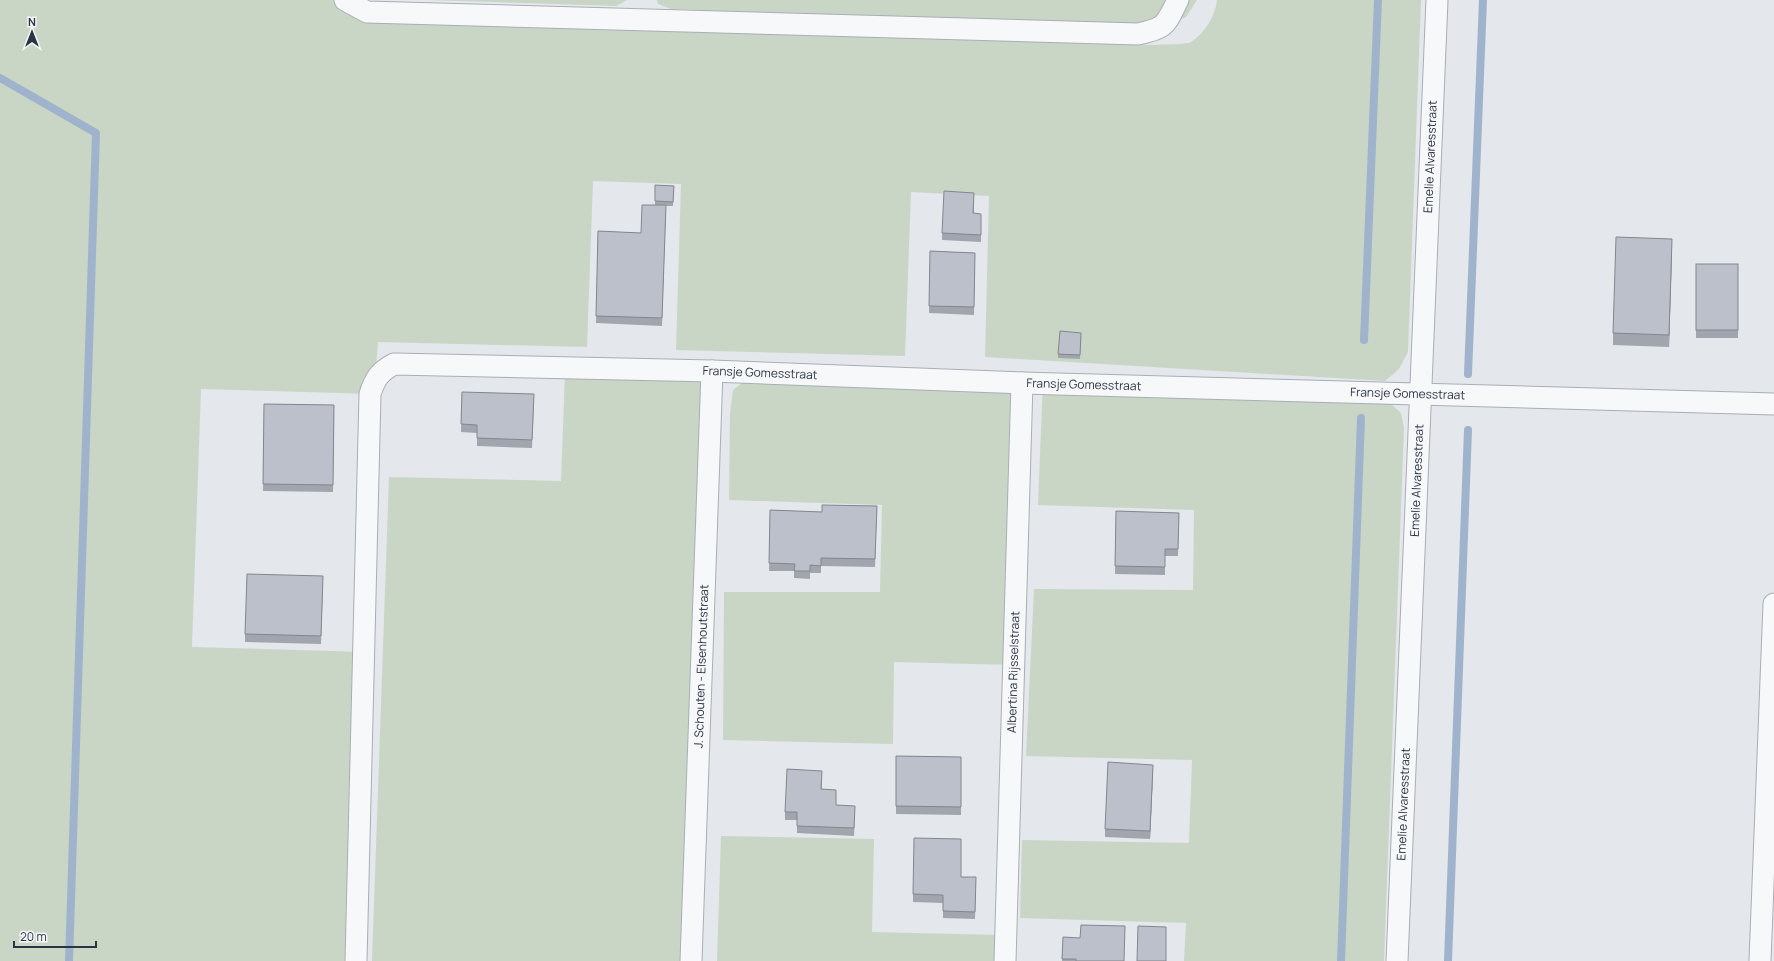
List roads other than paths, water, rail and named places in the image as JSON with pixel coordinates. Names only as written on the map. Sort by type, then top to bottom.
[{"type":"street","points":[[345,0],[367,12],[620,9],[1138,34],[1153,31],[1165,24],[1178,0]]},
{"type":"street","name":"Emelie Alvaresstraat","points":[[1397,961],[1436,0]]},
{"type":"street","name":"Fransje Gomesstraat","points":[[356,961],[370,394],[375,380],[383,370],[394,364],[712,371],[1022,383],[1774,404]]},
{"type":"street","name":"J. Schouten - Elsenhoutstraat","points":[[691,961],[712,371]]},
{"type":"street","name":"Albertina Rijsselstraat","points":[[1005,961],[1022,383]]},
{"type":"street","points":[[1760,961],[1774,604]]},
{"type":"waterway","points":[[1364,340],[1378,0]]},
{"type":"waterway","points":[[1468,374],[1483,0]]},
{"type":"waterway","points":[[0,78],[96,133],[69,961]]},
{"type":"waterway","points":[[1341,961],[1361,418]]},
{"type":"waterway","points":[[1448,961],[1468,430]]}]
